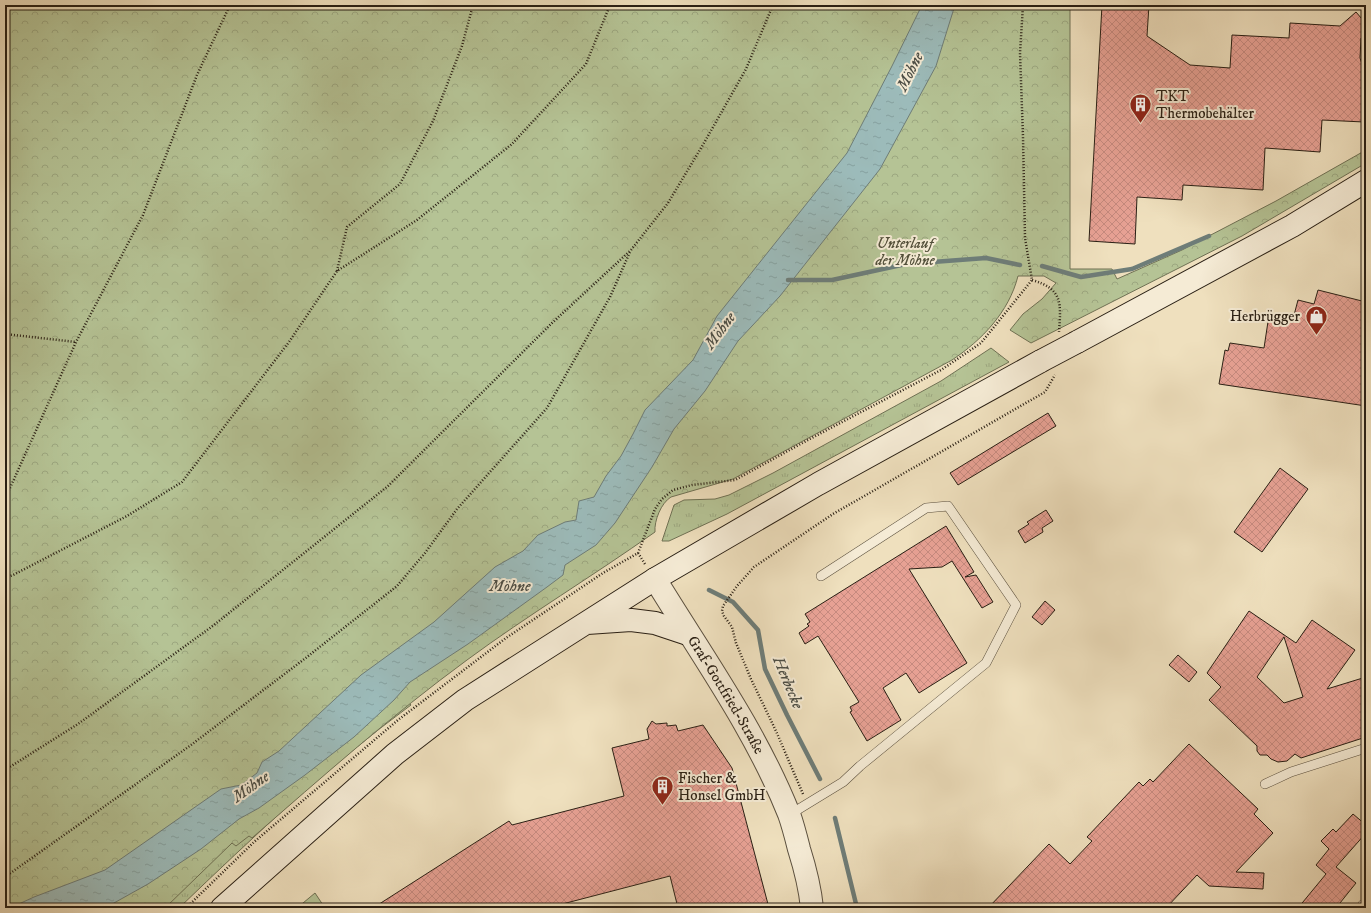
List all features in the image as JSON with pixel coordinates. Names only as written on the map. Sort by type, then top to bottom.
[{"type":"main road","points":[[222,908],[395,754],[466,700],[655,579],[818,484],[1041,361],[1292,226],[1366,180]]},
{"type":"main road","name":"Graf-Gottfried-Straße","points":[[655,579],[688,634],[722,683],[759,750],[798,809],[803,862],[812,908]]},
{"type":"main road","points":[[586,623],[631,620],[655,622],[688,634]]},
{"type":"lane","points":[[798,809],[842,782],[986,663],[1016,605],[948,506],[926,508],[821,576]]},
{"type":"lane","points":[[1265,784],[1291,772],[1366,748]]},
{"type":"path","points":[[5,500],[76,342],[143,215],[197,75],[230,5]]},
{"type":"path","points":[[5,578],[127,516],[182,482],[289,342],[337,271],[347,227],[400,184],[433,121],[462,46],[473,5]]},
{"type":"path","points":[[337,271],[417,220],[512,144],[586,64],[610,5]]},
{"type":"path","points":[[5,770],[78,724],[214,625],[388,486],[552,323],[631,250],[668,203],[704,143],[746,69],[773,5]]},
{"type":"path","points":[[638,553],[655,509],[662,499],[673,490],[692,485],[735,480],[941,370],[981,343],[1032,280],[1026,238],[1020,53],[1023,5]]},
{"type":"path","points":[[5,877],[191,745],[307,657],[397,586],[426,553],[457,509],[547,408],[610,297],[631,250]]},
{"type":"path","points":[[5,334],[76,342]]},
{"type":"path","points":[[736,586],[722,610],[724,616],[732,627],[736,643],[751,679],[785,752],[798,809]]},
{"type":"green space","name":"Unterlauf der Möhne","points":[[5,5],[1070,5],[1070,269],[1112,269],[1117,279],[1182,250],[1276,201],[1366,150],[1366,163],[1242,236],[1031,343],[1010,330],[1023,314],[1042,299],[1056,283],[1044,276],[1018,276],[1008,302],[993,324],[974,344],[952,360],[733,479],[671,497],[661,508],[656,523],[655,532],[513,627],[439,681],[358,747],[252,838],[249,836],[236,846],[232,843],[165,908],[5,908]]},
{"type":"green space","points":[[991,348],[1009,362],[727,514],[669,541],[662,541],[674,505],[684,500],[715,499],[729,495],[773,473],[941,381]]},
{"type":"green space","points":[[403,696],[411,705],[350,752],[321,777],[179,908],[111,908]]},
{"type":"green space","points":[[315,893],[325,908],[297,908]]},
{"type":"water","name":"Möhne","points":[[922,5],[955,5],[936,66],[880,169],[780,296],[738,341],[705,391],[674,429],[652,467],[615,523],[596,545],[565,565],[563,575],[547,587],[468,644],[410,682],[394,700],[354,737],[305,775],[259,808],[239,819],[201,849],[148,884],[105,908],[10,908],[34,897],[105,870],[221,789],[241,785],[257,773],[262,762],[279,751],[361,675],[434,622],[495,567],[523,551],[538,535],[565,522],[576,520],[579,501],[594,497],[606,476],[621,456],[645,410],[693,360],[717,316],[847,153]]},
{"type":"building","points":[[1102,5],[1149,5],[1147,36],[1190,65],[1230,68],[1232,35],[1289,38],[1290,23],[1340,26],[1356,12],[1362,19],[1362,23],[1366,26],[1366,36],[1361,38],[1360,58],[1364,70],[1366,89],[1364,122],[1322,120],[1320,152],[1265,148],[1263,190],[1183,185],[1182,200],[1137,197],[1135,244],[1089,241]]},
{"type":"building","points":[[1318,290],[1366,302],[1366,406],[1219,384],[1225,350],[1228,351],[1230,343],[1264,348],[1269,315],[1293,319],[1298,300],[1314,304]]},
{"type":"building","points":[[1048,413],[1056,426],[958,485],[950,473]]},
{"type":"building","points":[[1280,468],[1308,489],[1262,552],[1234,532]]},
{"type":"building","points":[[1046,510],[1053,521],[1042,528],[1043,532],[1025,543],[1018,531],[1029,524],[1027,522]]},
{"type":"building","points":[[946,526],[974,572],[965,577],[976,575],[993,602],[982,608],[952,561],[942,567],[909,569],[967,663],[919,693],[906,673],[883,688],[901,720],[867,741],[850,712],[852,711],[850,707],[859,702],[818,636],[805,644],[799,633],[809,626],[807,624],[810,622],[805,614]]},
{"type":"building","points":[[1045,601],[1055,610],[1042,625],[1032,617]]},
{"type":"building","points":[[1249,611],[1296,643],[1312,620],[1355,650],[1327,689],[1366,677],[1366,737],[1301,758],[1295,754],[1287,761],[1278,762],[1271,759],[1267,755],[1260,755],[1257,751],[1257,746],[1209,700],[1221,687],[1207,673]],"holes":[[[1284,637],[1303,697],[1284,703],[1257,677]]]},
{"type":"building","points":[[1178,655],[1197,672],[1189,682],[1169,665]]},
{"type":"building","name":"Fischer & Honsel GmbH","points":[[652,721],[656,724],[667,723],[667,726],[676,725],[678,731],[703,725],[732,768],[769,908],[678,908],[670,876],[547,908],[373,908],[509,821],[512,825],[624,796],[612,748],[649,739],[647,729]]},
{"type":"building","points":[[1189,744],[1258,809],[1254,814],[1273,833],[1236,872],[1264,873],[1263,889],[1209,886],[1197,875],[1166,908],[988,908],[1049,844],[1070,864],[1092,841],[1087,837],[1139,782],[1143,786],[1150,779],[1153,782]]},
{"type":"building","points":[[1353,814],[1366,825],[1366,833],[1336,867],[1356,883],[1336,908],[1298,908],[1326,874],[1316,865],[1329,849],[1321,841],[1333,829],[1336,832]]},
{"type":"waterway","points":[[1042,266],[1081,277],[1132,269],[1209,236]]},
{"type":"waterway","points":[[788,280],[832,280],[906,264],[986,258],[1020,265]]},
{"type":"waterway","name":"Herbecke","points":[[709,590],[733,602],[758,630],[765,669],[820,779]]},
{"type":"waterway","name":"Herbecke","points":[[835,818],[857,908]]},
{"type":"place","name":"TKT Thermobehälter","points":[[1141,124]]},
{"type":"place","name":"Herbrügger","points":[[1316,336]]},
{"type":"place","name":"Fischer & Honsel GmbH","points":[[662,806]]}]
